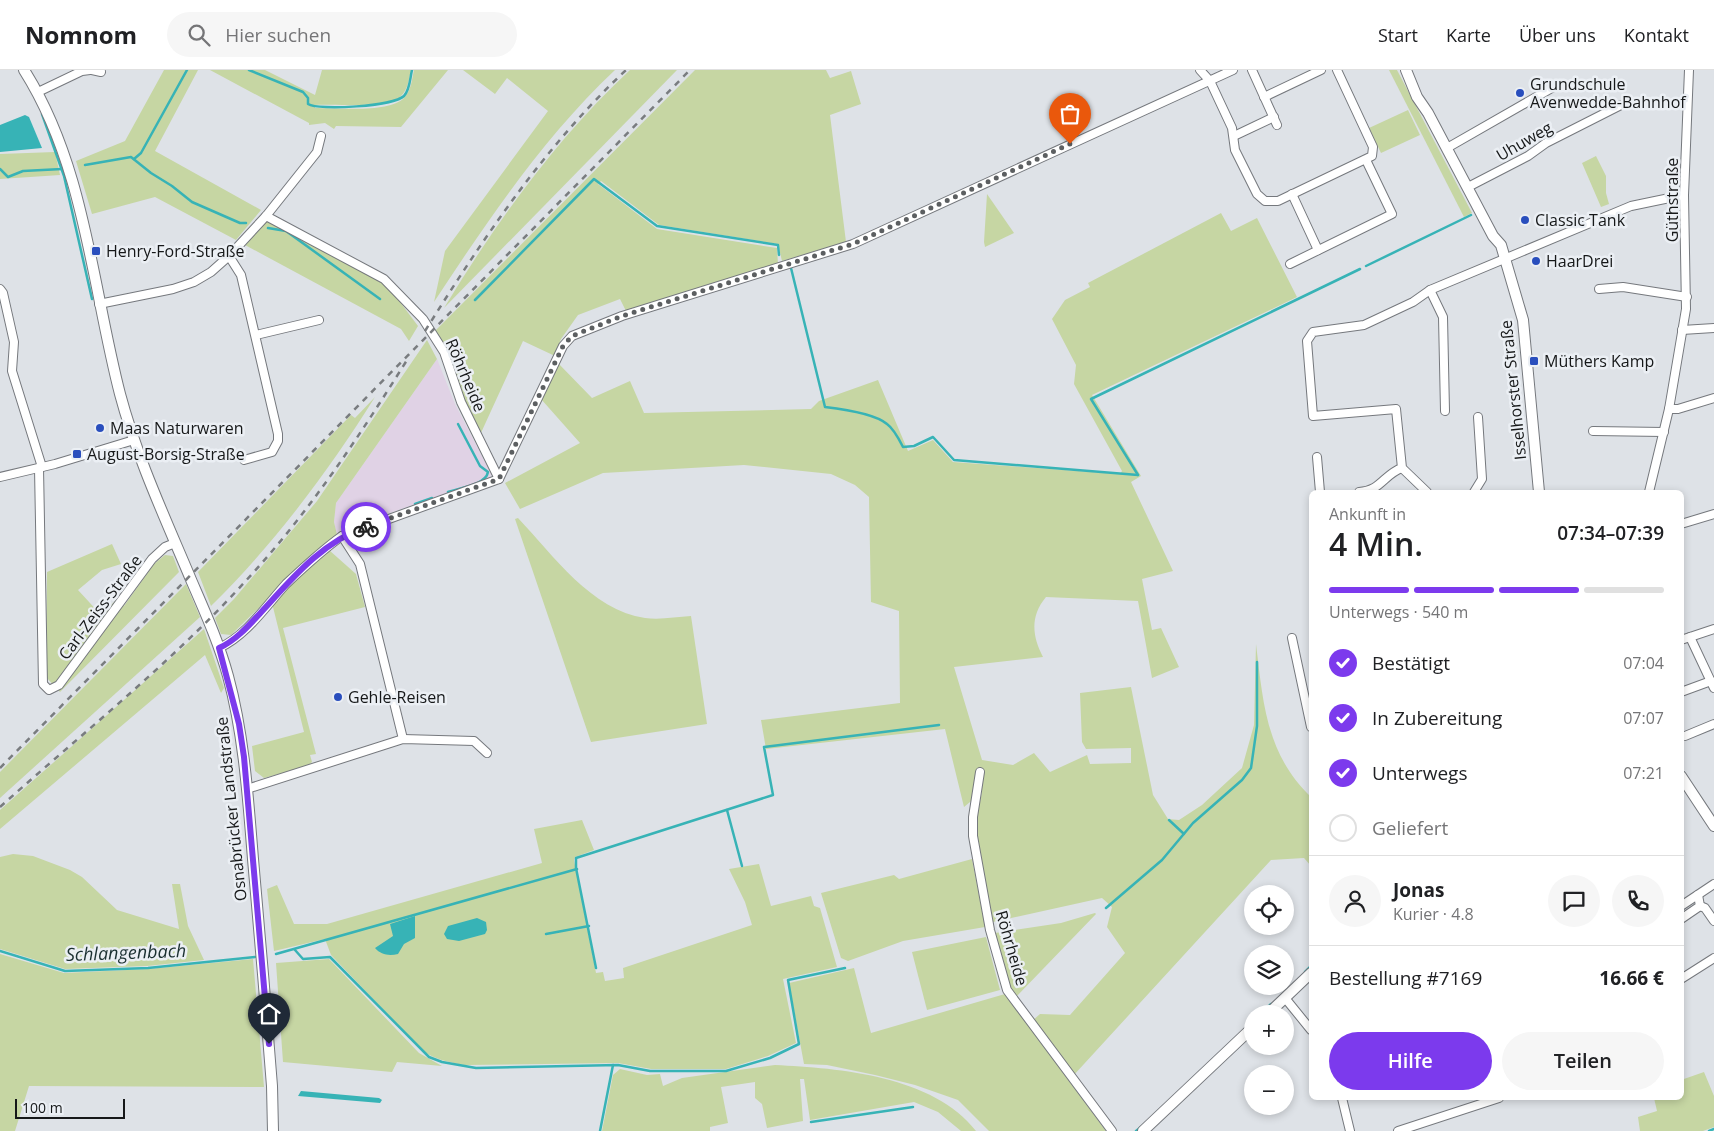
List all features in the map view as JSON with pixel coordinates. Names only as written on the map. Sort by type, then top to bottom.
[{"type":"street","name":"Osnabrücker Landstraße","points":[[24,70],[38,92],[60,144],[77,199],[119,391],[134,440],[219,648],[239,724],[247,789],[272,1086],[273,1131]]},
{"type":"street","points":[[1200,70],[1210,81],[1232,128],[1235,150],[1257,194],[1265,200],[1272,201],[1292,194],[1372,156],[1373,147],[1337,70]]},
{"type":"street","points":[[219,648],[248,626],[288,583],[324,549],[342,536],[499,479],[563,346],[572,336],[622,316],[853,244],[1233,70]]},
{"type":"street","points":[[1234,136],[1275,121],[1252,70]]},
{"type":"street","points":[[1264,97],[1322,70]]},
{"type":"street","name":"Isselhorster Straße","points":[[1406,70],[1422,95],[1428,113],[1493,236],[1501,245],[1503,258],[1523,320],[1539,490]]},
{"type":"street","name":"Güthstraße","points":[[1650,490],[1669,409],[1688,297],[1684,195],[1689,70]]},
{"type":"street","points":[[38,92],[82,71],[101,72]]},
{"type":"street","points":[[1446,148],[1557,85]]},
{"type":"street","name":"Uhuweg","points":[[1468,188],[1528,156],[1546,143],[1621,104]]},
{"type":"street","points":[[99,304],[173,289],[194,282],[230,256],[266,216],[317,152],[321,136]]},
{"type":"street","points":[[1290,264],[1392,214],[1366,160]]},
{"type":"street","points":[[1292,194],[1318,250]]},
{"type":"street","points":[[1425,490],[1402,468],[1396,409],[1313,416],[1307,341],[1313,332],[1364,325],[1413,302],[1430,290],[1631,206],[1684,195]]},
{"type":"street","name":"Röhrheide","points":[[266,216],[384,279],[423,319],[444,352],[461,402],[499,479]]},
{"type":"street","points":[[230,256],[241,274],[256,335],[278,442],[272,452],[244,460]]},
{"type":"street","points":[[1599,290],[1623,287],[1688,297]]},
{"type":"street","points":[[0,289],[3,293],[14,342],[12,371],[41,467]]},
{"type":"street","points":[[1430,290],[1443,317],[1445,411]]},
{"type":"street","points":[[256,335],[319,320]]},
{"type":"street","points":[[1682,330],[1714,328]]},
{"type":"street","points":[[1669,409],[1678,410],[1714,398]]},
{"type":"street","points":[[1475,490],[1482,479],[1478,417]]},
{"type":"street","points":[[1593,431],[1664,432]]},
{"type":"street","points":[[0,477],[134,440]]},
{"type":"street","points":[[1317,457],[1320,490]]},
{"type":"street","name":"Carl-Zeiss-Straße","points":[[41,467],[43,684],[49,690],[59,685],[152,559],[165,547],[175,543]]},
{"type":"street","points":[[1370,490],[1375,489],[1395,470],[1402,468]]},
{"type":"street","points":[[1684,523],[1714,514]]},
{"type":"street","points":[[342,536],[360,564],[403,739]]},
{"type":"street","points":[[1684,639],[1714,629]]},
{"type":"street","points":[[1684,691],[1712,684],[1690,637]]},
{"type":"street","points":[[1292,638],[1302,678],[1309,720]]},
{"type":"street","points":[[1302,678],[1309,677]]},
{"type":"street","points":[[1685,736],[1714,724]]},
{"type":"street","points":[[247,789],[403,739],[474,740],[487,753]]},
{"type":"street","name":"Röhrheide","points":[[980,772],[973,817],[973,836],[990,930],[1007,990],[1112,1131]]},
{"type":"street","points":[[1684,781],[1714,826]]},
{"type":"street","points":[[1684,904],[1714,884]]},
{"type":"street","points":[[1698,895],[1700,906]]},
{"type":"street","points":[[1684,917],[1700,906]]},
{"type":"street","points":[[1700,906],[1705,908],[1714,921]]},
{"type":"street","points":[[1684,977],[1714,958]]},
{"type":"street","points":[[1278,1005],[1309,975]]},
{"type":"street","points":[[1285,998],[1309,1028]]},
{"type":"street","points":[[1143,1131],[1244,1036]]},
{"type":"street","points":[[1342,1100],[1350,1131]]},
{"type":"street","points":[[1398,1131],[1493,1100]]},
{"type":"shaded area","points":[[437,359],[455,404],[491,474],[490,478],[344,529],[337,535],[334,522],[336,503]]},
{"type":"green space","points":[[164,70],[198,70],[155,151],[261,210],[236,240],[155,197],[92,214],[76,161],[125,141]]},
{"type":"green space","points":[[210,70],[265,70],[315,95],[322,70],[411,70],[405,91],[394,100],[385,103],[361,105],[315,105],[315,108],[348,109],[385,106],[403,99],[409,89],[414,70],[448,70],[401,127],[336,126],[334,129],[325,123],[309,125],[309,123]]},
{"type":"green space","points":[[463,70],[615,70],[564,123],[540,152],[496,210],[434,302],[445,251],[548,111],[507,78],[495,94]]},
{"type":"green space","points":[[630,70],[677,70],[444,308],[485,244],[529,182],[577,124]]},
{"type":"green space","points":[[695,70],[826,70],[830,78],[851,71],[861,104],[830,115],[846,242],[782,261],[778,244],[659,225],[601,181],[598,184],[657,229],[777,248],[778,264],[626,311],[620,299],[578,315],[561,339],[555,356],[523,341],[480,435],[464,402],[447,350],[435,331]]},
{"type":"green space","points":[[1389,70],[1397,70],[1472,213],[1464,217]]},
{"type":"green space","points":[[1408,110],[1420,135],[1381,153],[1369,128]]},
{"type":"green space","points":[[55,152],[60,175],[0,179],[0,154]]},
{"type":"green space","points":[[1596,156],[1606,176],[1606,193],[1609,204],[1601,207],[1582,163]]},
{"type":"green space","points":[[987,194],[1014,233],[985,247],[984,242]]},
{"type":"green space","points":[[1221,213],[1231,231],[1257,218],[1297,297],[1092,395],[1141,476],[1131,482],[1173,571],[1142,579],[1152,630],[1161,628],[1179,667],[1152,678],[1138,601],[1046,597],[1037,611],[1034,626],[1039,649],[1043,657],[954,667],[982,760],[1013,765],[1034,753],[1050,772],[1087,755],[1090,764],[1131,763],[1131,748],[1086,749],[1082,742],[1080,693],[1131,687],[1153,795],[1168,819],[1179,820],[1202,805],[1242,768],[1254,725],[1256,644],[1261,686],[1269,726],[1284,763],[1309,795],[1309,864],[1304,858],[1271,860],[1248,885],[1244,885],[1244,889],[1073,1076],[1032,1021],[1040,1014],[1070,1015],[1125,953],[1107,927],[1112,907],[1102,898],[993,922],[977,837],[977,817],[982,792],[964,807],[945,729],[766,749],[761,720],[900,703],[899,611],[871,602],[869,497],[855,485],[831,474],[744,465],[603,473],[520,509],[505,483],[580,443],[541,399],[558,363],[592,398],[630,381],[644,413],[811,409],[819,401],[878,380],[908,451],[933,440],[953,462],[1120,474],[1122,471],[1074,384],[1076,365],[1052,319],[1065,300],[1090,287],[1088,283]]},
{"type":"green space","points":[[268,219],[385,282],[418,326],[409,341],[401,329],[245,245]]},
{"type":"green space","points":[[427,340],[437,359],[336,503],[334,522],[337,535],[324,544],[231,635],[221,634],[215,618],[234,599],[317,501]]},
{"type":"green space","points":[[375,397],[338,453],[299,506],[257,558],[211,606],[198,572],[351,415],[355,418]]},
{"type":"green space","points":[[518,518],[574,579],[607,604],[625,613],[645,618],[662,619],[691,616],[707,724],[591,742],[515,519]]},
{"type":"green space","points":[[112,544],[121,564],[102,570],[78,590],[101,615],[116,600],[124,606],[154,564],[165,555],[173,556],[179,572],[60,692],[46,677],[47,572]]},
{"type":"green space","points":[[329,550],[356,574],[365,607],[283,628],[316,754],[310,755],[312,762],[308,766],[264,778],[255,771],[252,746],[304,732],[272,603]]},
{"type":"green space","points":[[186,584],[200,617],[0,798],[0,772]]},
{"type":"green space","points":[[204,629],[224,688],[221,693],[205,655],[0,829],[0,810]]},
{"type":"green space","points":[[582,820],[594,850],[575,857],[574,860],[596,973],[603,972],[605,981],[624,978],[623,968],[752,925],[745,902],[729,869],[759,864],[771,906],[811,896],[814,906],[820,908],[837,967],[783,979],[796,1043],[768,1056],[726,1069],[651,1069],[618,1063],[464,1065],[448,1062],[422,1050],[331,955],[325,939],[274,951],[267,889],[277,885],[294,924],[327,924],[542,863],[534,829]]},
{"type":"green space","points":[[13,854],[33,856],[70,870],[82,877],[117,910],[179,929],[172,884],[180,884],[188,926],[204,960],[147,966],[65,969],[0,949],[0,857]]},
{"type":"green space","points":[[972,859],[985,927],[903,941],[848,961],[841,958],[821,893],[894,875],[899,879]]},
{"type":"green space","points":[[1095,913],[1016,997],[1010,989],[995,933],[1061,923]]},
{"type":"green space","points":[[986,937],[1000,990],[927,1010],[912,952]]},
{"type":"green space","points":[[0,954],[64,973],[148,969],[253,959],[264,1087],[29,1086],[15,1131],[0,1131]]},
{"type":"green space","points":[[329,959],[419,1053],[442,1066],[397,1062],[392,1072],[283,1062],[276,963]]},
{"type":"green space","points":[[854,968],[871,1033],[1005,994],[1106,1131],[989,1131],[958,1100],[915,1085],[875,1075],[827,1065],[804,1064],[789,983]]},
{"type":"green space","points":[[775,1065],[828,1069],[884,1078],[936,1098],[958,1112],[976,1131],[961,1131],[938,1112],[914,1102],[810,1120],[804,1079],[800,1079],[803,1121],[767,1128],[762,1104],[755,1098],[755,1082],[721,1087],[728,1123],[710,1127],[710,1131],[602,1131],[613,1075],[620,1069],[647,1075],[660,1074],[663,1086],[682,1078]]},
{"type":"green space","points":[[1704,1072],[1714,1096],[1714,1127],[1703,1131],[1640,1131],[1638,1117],[1657,1111],[1654,1100],[1684,1100],[1684,1079]]},
{"type":"water","points":[[25,115],[29,117],[42,148],[0,152],[0,125]]},
{"type":"water","points":[[415,916],[415,938],[404,944],[398,954],[385,954],[375,948],[393,936],[390,924]]},
{"type":"water","points":[[477,918],[486,922],[487,930],[485,934],[459,941],[447,939],[444,934],[448,926]]},
{"type":"water","points":[[301,1091],[379,1098],[382,1100],[380,1103],[298,1096]]},
{"type":"waterway","points":[[134,159],[141,153],[187,70]]},
{"type":"waterway","points":[[249,70],[303,92],[308,98],[308,104],[326,107],[372,105],[397,100],[408,91],[412,70]]},
{"type":"waterway","points":[[42,114],[64,176],[92,299]]},
{"type":"waterway","points":[[85,165],[131,157],[192,202],[240,223],[246,223]]},
{"type":"waterway","points":[[0,169],[8,177],[23,171],[62,169]]},
{"type":"waterway","points":[[475,300],[594,179],[657,226],[778,245],[779,255]]},
{"type":"waterway","points":[[1366,266],[1471,215]]},
{"type":"waterway","points":[[268,228],[286,231],[380,299]]},
{"type":"waterway","points":[[791,268],[825,407],[858,412],[881,420],[892,429],[903,447],[914,446],[933,437],[954,460],[1138,475]]},
{"type":"waterway","points":[[1138,475],[1091,399],[1360,269]]},
{"type":"waterway","points":[[448,492],[477,483],[488,472],[480,466],[458,424]]},
{"type":"waterway","points":[[415,504],[432,498]]},
{"type":"waterway","points":[[1106,908],[1162,860],[1193,823],[1242,780],[1251,768],[1257,726],[1257,662]]},
{"type":"waterway","points":[[596,968],[576,868],[576,858],[773,795],[764,747],[939,725]]},
{"type":"waterway","points":[[727,810],[742,866]]},
{"type":"waterway","points":[[1169,820],[1184,834]]},
{"type":"waterway","points":[[276,954],[577,869]]},
{"type":"waterway","points":[[546,934],[589,926]]},
{"type":"waterway","points":[[295,950],[303,959],[330,957],[429,1057],[442,1062],[476,1068],[618,1065],[650,1071],[726,1071],[770,1058],[799,1044],[788,980],[845,968]]},
{"type":"waterway","name":"Schlangenbach","points":[[0,951],[65,971],[148,968],[255,957]]},
{"type":"waterway","points":[[1305,972],[1309,968]]},
{"type":"waterway","points":[[600,1131],[613,1065]]},
{"type":"waterway","points":[[811,1122],[913,1107]]},
{"type":"waterway","points":[[1136,1131],[1141,1127]]},
{"type":"waterway","points":[[1709,1131],[1714,1129]]},
{"type":"railway","points":[[425,331],[493,227],[542,161],[597,99],[626,70]]},
{"type":"railway","points":[[0,768],[690,70]]},
{"type":"railway","points":[[0,807],[193,636],[252,574],[315,497],[407,360]]},
{"type":"way so far","points":[[366,527],[492,484],[499,479],[504,473],[563,346],[572,336],[622,316],[853,244],[1070,144]]},
{"type":"place","name":"Grundschule Avenwedde-Bahnhof","points":[[1520,93]]},
{"type":"place","name":"Classic Tank","points":[[1525,220]]},
{"type":"place","name":"Henry-Ford-Straße","points":[[96,251]]},
{"type":"place","name":"HaarDrei","points":[[1536,261]]},
{"type":"place","name":"Müthers Kamp","points":[[1534,361]]},
{"type":"place","name":"Maas Naturwaren","points":[[100,428]]},
{"type":"place","name":"August-Borsig-Straße","points":[[77,454]]},
{"type":"place","name":"Gehle-Reisen","points":[[338,697]]},
{"type":"route","points":[[269,1044],[244,757],[239,724],[219,648],[236,637],[248,626],[288,583],[324,549],[342,536],[366,527]]}]
